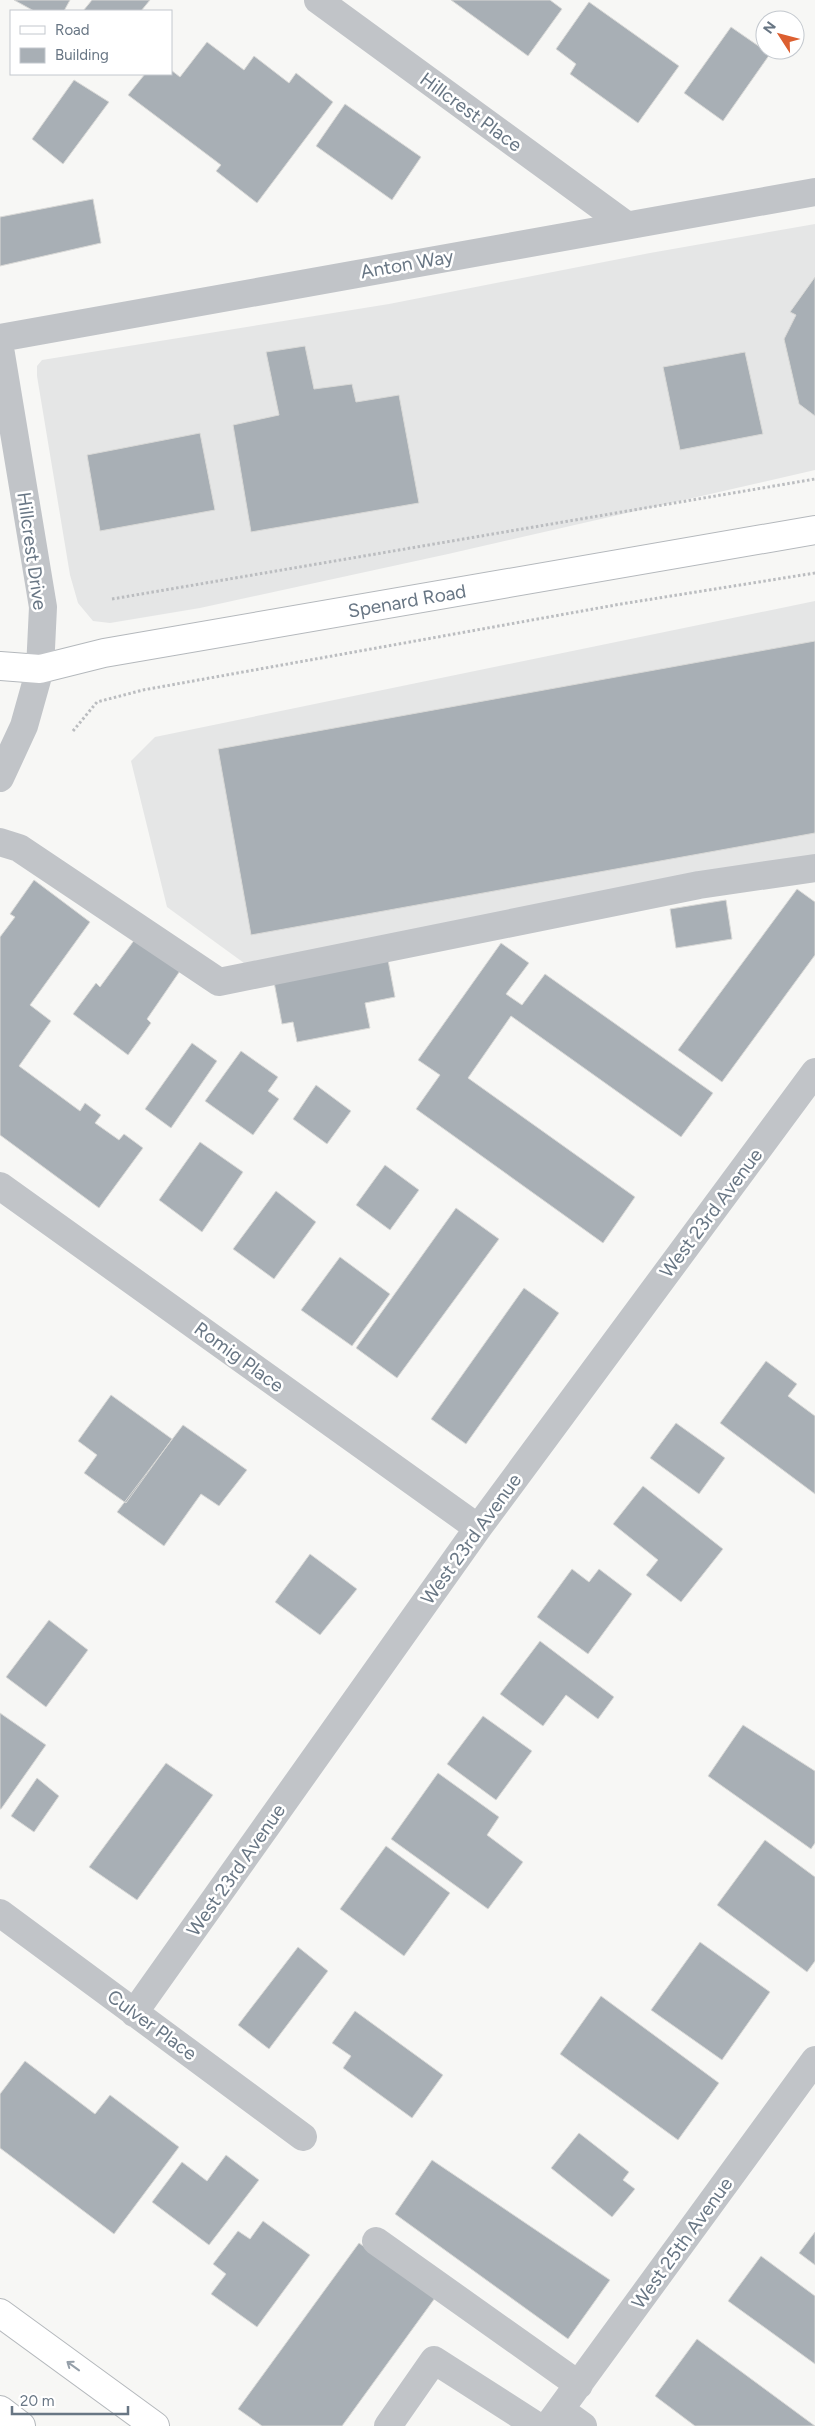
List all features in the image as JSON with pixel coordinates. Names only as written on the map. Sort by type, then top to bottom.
[{"type":"main road","name":"Spenard Road","points":[[0,666],[40,669],[104,653],[815,530]]},
{"type":"main road","points":[[0,2313],[155,2426]]},
{"type":"main road","points":[[0,2410],[21,2426]]},
{"type":"street","name":"Hillcrest Place","points":[[318,0],[625,224]]},
{"type":"street","name":"Anton Way","points":[[0,338],[625,224],[815,192]]},
{"type":"street","name":"Hillcrest Drive","points":[[0,348],[43,607],[40,669],[24,726],[0,778]]},
{"type":"street","points":[[0,842],[19,848],[219,982],[699,885],[815,868]]},
{"type":"street","name":"West 23rd Avenue","points":[[134,2013],[478,1528],[815,1072]]},
{"type":"street","name":"Romig Place","points":[[0,1186],[478,1528]]},
{"type":"street","name":"Culver Place","points":[[0,1914],[303,2137]]},
{"type":"street","name":"West 25th Avenue","points":[[554,2418],[815,2060]]},
{"type":"street","points":[[376,2241],[579,2385]]},
{"type":"street","points":[[388,2426],[434,2360],[537,2426]]},
{"type":"street","points":[[554,2418],[583,2426]]},
{"type":"path","points":[[112,599],[815,479]]},
{"type":"path","points":[[73,731],[97,702],[143,690],[621,604],[815,573]]},
{"type":"shaded area","points":[[815,224],[815,470],[448,554],[200,608],[110,623],[93,621],[78,603],[70,575],[37,376],[37,366],[42,360],[389,304],[650,253]]},
{"type":"shaded area","points":[[815,601],[815,870],[244,963],[167,907],[131,761],[155,737]]},
{"type":"building","points":[[14,0],[70,0],[65,10],[32,10]]},
{"type":"building","points":[[92,0],[150,0],[142,10],[84,10]]},
{"type":"building","points":[[451,0],[550,0],[562,9],[528,56]]},
{"type":"building","points":[[589,2],[679,66],[638,123],[570,74],[576,64],[556,49]]},
{"type":"building","points":[[731,27],[755,44],[755,60],[766,60],[723,121],[684,93]]},
{"type":"building","points":[[207,42],[244,70],[254,56],[289,83],[296,73],[333,102],[257,203],[216,171],[221,165],[128,95],[144,75],[172,75],[172,71],[180,77]]},
{"type":"building","points":[[74,80],[109,102],[63,164],[32,139]]},
{"type":"building","points":[[345,104],[421,157],[392,200],[316,146]]},
{"type":"building","points":[[93,199],[101,243],[0,266],[0,217]]},
{"type":"building","points":[[815,277],[815,416],[799,404],[784,339],[796,315],[790,312]]},
{"type":"building","points":[[305,346],[314,389],[352,384],[356,402],[399,395],[419,503],[251,532],[233,425],[279,415],[266,352]]},
{"type":"building","points":[[745,352],[763,434],[680,450],[663,367]]},
{"type":"building","points":[[200,433],[215,510],[100,531],[87,455]]},
{"type":"building","points":[[815,641],[815,833],[251,935],[218,749]]},
{"type":"building","points":[[34,880],[90,922],[30,1005],[51,1021],[19,1066],[80,1111],[85,1103],[101,1115],[95,1123],[119,1140],[124,1134],[143,1148],[99,1208],[0,1135],[0,937],[15,917],[10,914]]},
{"type":"building","points":[[797,889],[815,902],[815,955],[722,1082],[678,1050]]},
{"type":"building","points":[[726,900],[732,939],[676,948],[670,909]]},
{"type":"building","points":[[138,935],[182,968],[147,1019],[151,1023],[128,1055],[73,1014],[96,983],[100,987]]},
{"type":"building","points":[[501,943],[529,963],[506,994],[522,1005],[545,974],[713,1093],[681,1137],[511,1016],[468,1078],[635,1197],[603,1243],[416,1109],[440,1075],[418,1060]]},
{"type":"building","points":[[388,960],[395,997],[365,1003],[370,1028],[297,1042],[293,1022],[282,1024],[274,982]]},
{"type":"building","points":[[192,1043],[217,1061],[171,1128],[145,1109]]},
{"type":"building","points":[[241,1051],[278,1077],[268,1091],[279,1099],[253,1135],[205,1101]]},
{"type":"building","points":[[316,1085],[351,1111],[327,1144],[293,1119]]},
{"type":"building","points":[[200,1142],[243,1172],[202,1232],[159,1200]]},
{"type":"building","points":[[385,1165],[419,1190],[390,1230],[356,1205]]},
{"type":"building","points":[[276,1191],[316,1222],[274,1279],[233,1249]]},
{"type":"building","points":[[456,1208],[499,1239],[397,1378],[356,1348]]},
{"type":"building","points":[[340,1257],[390,1294],[352,1346],[301,1310]]},
{"type":"building","points":[[524,1288],[559,1313],[466,1444],[431,1419]]},
{"type":"building","points":[[766,1361],[797,1384],[788,1396],[815,1416],[815,1494],[720,1423]]},
{"type":"building","points":[[111,1395],[172,1439],[126,1503],[84,1473],[97,1455],[78,1441]]},
{"type":"building","points":[[676,1423],[725,1458],[699,1494],[650,1458]]},
{"type":"building","points":[[183,1425],[247,1470],[219,1506],[201,1494],[164,1546],[117,1512]]},
{"type":"building","points":[[643,1486],[723,1549],[681,1602],[646,1575],[658,1560],[613,1524]]},
{"type":"building","points":[[310,1554],[357,1589],[320,1635],[275,1602]]},
{"type":"building","points":[[572,1569],[589,1582],[599,1569],[632,1594],[588,1654],[537,1617]]},
{"type":"building","points":[[49,1620],[88,1650],[46,1707],[6,1677]]},
{"type":"building","points":[[540,1641],[614,1697],[598,1719],[566,1695],[543,1726],[500,1694]]},
{"type":"building","points":[[0,1713],[46,1745],[1,1809],[0,1809]]},
{"type":"building","points":[[483,1716],[532,1751],[496,1800],[447,1764]]},
{"type":"building","points":[[743,1725],[815,1771],[815,1843],[811,1849],[708,1776]]},
{"type":"building","points":[[166,1763],[213,1795],[137,1900],[89,1867]]},
{"type":"building","points":[[438,1773],[499,1817],[487,1835],[523,1862],[488,1909],[391,1839]]},
{"type":"building","points":[[37,1778],[59,1796],[34,1832],[11,1816]]},
{"type":"building","points":[[765,1840],[815,1877],[815,1961],[807,1972],[717,1905]]},
{"type":"building","points":[[386,1846],[450,1893],[404,1956],[340,1909]]},
{"type":"building","points":[[700,1942],[770,1992],[722,2060],[651,2010]]},
{"type":"building","points":[[298,1947],[328,1971],[269,2049],[238,2025]]},
{"type":"building","points":[[601,1996],[719,2083],[678,2140],[560,2054]]},
{"type":"building","points":[[355,2011],[443,2075],[412,2118],[343,2068],[351,2056],[332,2043]]},
{"type":"building","points":[[25,2061],[95,2114],[110,2095],[179,2147],[114,2234],[0,2148],[0,2094]]},
{"type":"building","points":[[579,2133],[629,2172],[623,2180],[635,2189],[612,2217],[551,2168]]},
{"type":"building","points":[[226,2155],[259,2180],[209,2245],[152,2202],[182,2162],[207,2181]]},
{"type":"building","points":[[432,2160],[610,2280],[568,2339],[395,2214]]},
{"type":"building","points":[[263,2221],[310,2255],[257,2327],[211,2294],[226,2274],[213,2264],[238,2231],[250,2239]]},
{"type":"building","points":[[815,2232],[815,2265],[799,2253]]},
{"type":"building","points":[[359,2243],[435,2298],[342,2426],[262,2426],[238,2409]]},
{"type":"building","points":[[761,2256],[815,2296],[815,2364],[728,2301]]},
{"type":"building","points":[[697,2339],[815,2426],[695,2426],[655,2396]]}]
